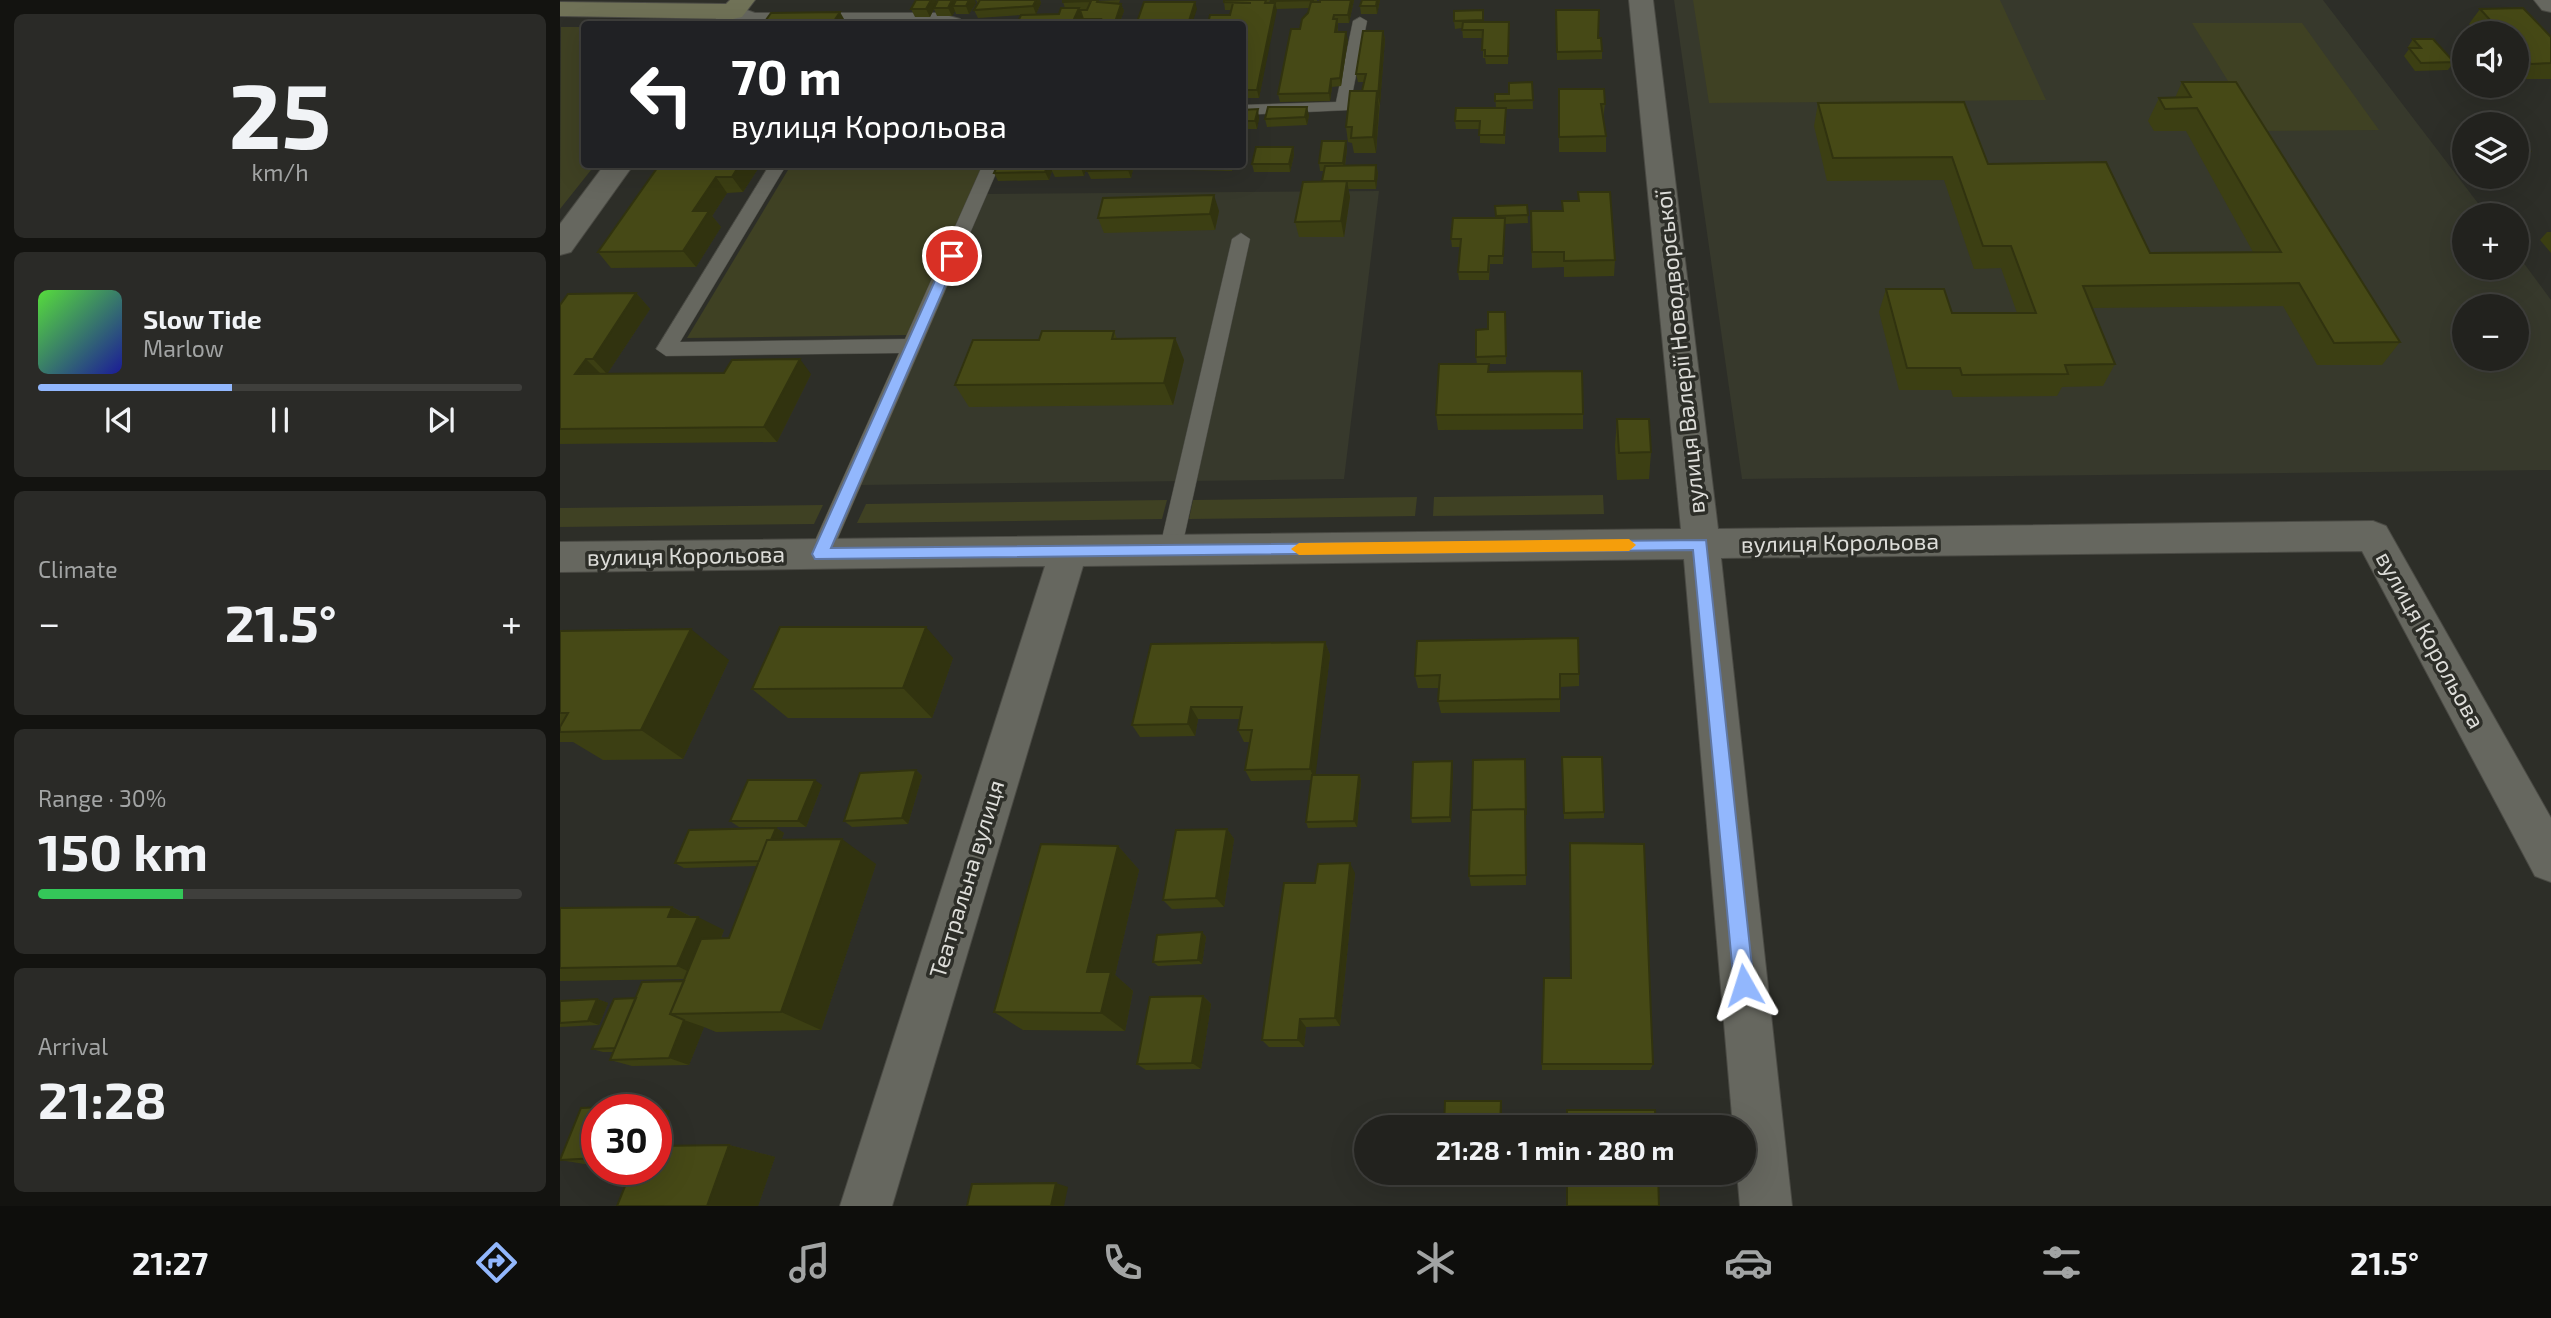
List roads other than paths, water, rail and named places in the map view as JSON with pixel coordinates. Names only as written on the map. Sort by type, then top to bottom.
[{"type":"street","name":"вулиця Валерії Новодворської","points":[[1641,0],[1700,544],[1766,1206]]},
{"type":"street","points":[[2546,0],[2551,5]]},
{"type":"street","points":[[560,9],[734,12],[751,21]]},
{"type":"street","points":[[902,21],[941,21]]},
{"type":"street","points":[[560,245],[617,168]]},
{"type":"street","name":"вулиця Корольова","points":[[560,557],[2372,536],[2551,861]]},
{"type":"street","name":"Театральна вулиця","points":[[866,1206],[1068,552]]},
{"type":"lane","points":[[1246,110],[1343,107],[1360,21]]},
{"type":"lane","points":[[777,168],[666,349],[912,346]]},
{"type":"lane","points":[[820,554],[990,168]]},
{"type":"lane","points":[[1170,551],[1241,239]]}]
